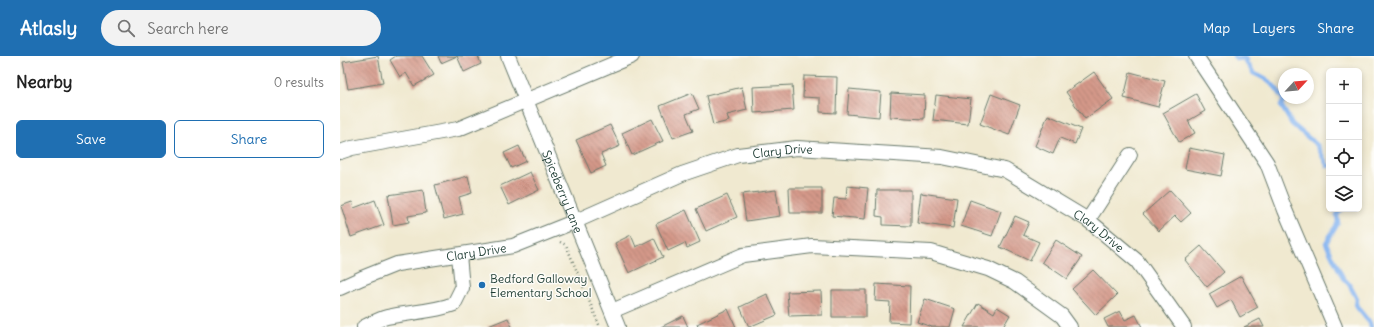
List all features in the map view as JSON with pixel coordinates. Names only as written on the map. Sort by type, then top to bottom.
[{"type":"street","name":"Spiceberry Lane","points":[[508,56],[618,327]]},
{"type":"street","points":[[340,152],[352,148],[458,129],[632,56]]},
{"type":"street","points":[[1196,56],[1267,163],[1285,210],[1335,327]]},
{"type":"street","name":"Clary Drive","points":[[340,288],[397,264],[513,246],[576,221],[682,174],[738,155],[797,148],[942,157],[1005,170],[1088,220],[1137,261],[1184,327]]},
{"type":"street","points":[[1088,220],[1130,155]]},
{"type":"street","points":[[612,311],[743,255],[812,246],[931,252],[988,269],[1015,282],[1062,316],[1070,327]]},
{"type":"street","points":[[364,327],[384,317],[442,308],[454,304],[462,288],[459,255]]},
{"type":"path","points":[[554,243],[562,242],[566,245],[600,327]]},
{"type":"building","points":[[378,56],[383,83],[348,89],[343,62]]},
{"type":"building","points":[[396,56],[422,56],[434,75],[414,86],[406,73],[400,77],[390,60]]},
{"type":"building","points":[[438,56],[457,56],[441,63]]},
{"type":"building","points":[[457,56],[478,56],[481,64],[464,72]]},
{"type":"building","points":[[1094,72],[1113,99],[1085,119],[1066,92]]},
{"type":"building","points":[[1130,72],[1165,81],[1158,107],[1124,98]]},
{"type":"building","points":[[804,76],[837,77],[836,113],[820,112],[820,98],[803,97]]},
{"type":"building","points":[[792,85],[794,110],[754,113],[753,87]]},
{"type":"building","points":[[742,87],[747,110],[727,115],[729,121],[713,125],[706,96]]},
{"type":"building","points":[[849,89],[881,92],[879,117],[847,114]]},
{"type":"building","points":[[692,93],[699,109],[686,114],[693,131],[673,138],[660,106]]},
{"type":"building","points":[[891,93],[925,95],[924,119],[890,117]]},
{"type":"building","points":[[991,94],[1020,105],[1009,135],[980,124]]},
{"type":"building","points":[[1196,94],[1205,111],[1188,121],[1195,133],[1179,142],[1163,113]]},
{"type":"building","points":[[936,95],[971,99],[968,124],[933,120]]},
{"type":"building","points":[[1048,115],[1081,129],[1075,144],[1060,138],[1053,154],[1035,146]]},
{"type":"building","points":[[652,119],[663,141],[632,155],[622,133]]},
{"type":"building","points":[[610,125],[620,146],[601,154],[606,166],[591,173],[576,140]]},
{"type":"building","points":[[519,146],[526,161],[511,168],[504,153]]},
{"type":"building","points":[[1189,148],[1225,155],[1221,176],[1185,169]]},
{"type":"building","points":[[530,172],[539,190],[509,205],[500,186]]},
{"type":"building","points":[[468,176],[472,193],[459,197],[463,214],[444,219],[435,185]]},
{"type":"building","points":[[847,186],[868,188],[865,219],[832,216],[834,198],[846,199]]},
{"type":"building","points":[[789,188],[822,188],[822,213],[790,213]]},
{"type":"building","points":[[423,190],[426,213],[408,216],[409,222],[393,225],[388,195]]},
{"type":"building","points":[[776,190],[780,216],[746,221],[742,194]]},
{"type":"building","points":[[877,190],[911,190],[911,226],[883,225],[883,217],[876,216]]},
{"type":"building","points":[[1170,190],[1191,213],[1181,222],[1175,216],[1159,231],[1143,214]]},
{"type":"building","points":[[921,193],[957,198],[953,228],[917,223]]},
{"type":"building","points":[[727,195],[737,217],[706,231],[696,209]]},
{"type":"building","points":[[375,200],[384,225],[351,237],[341,206],[352,202],[354,208]]},
{"type":"building","points":[[970,200],[1001,211],[992,236],[961,226]]},
{"type":"building","points":[[686,210],[700,242],[687,248],[685,243],[668,251],[656,224]]},
{"type":"building","points":[[1015,216],[1029,222],[1023,235],[1039,242],[1030,261],[1000,247]]},
{"type":"building","points":[[631,235],[636,247],[654,238],[663,257],[629,273],[615,243]]},
{"type":"building","points":[[1056,240],[1082,257],[1067,279],[1042,262]]},
{"type":"building","points":[[1201,246],[1224,272],[1207,287],[1185,260]]},
{"type":"building","points":[[1093,270],[1117,295],[1096,315],[1072,289]]},
{"type":"building","points":[[1241,276],[1258,307],[1240,317],[1231,300],[1217,308],[1209,294]]},
{"type":"building","points":[[876,284],[910,286],[909,323],[889,322],[890,302],[875,301]]},
{"type":"building","points":[[832,290],[866,290],[866,317],[832,317]]},
{"type":"building","points":[[821,291],[822,315],[789,316],[787,292]]},
{"type":"building","points":[[767,294],[777,315],[749,327],[740,307]]},
{"type":"building","points":[[925,299],[955,309],[950,327],[932,327],[917,322]]},
{"type":"building","points":[[978,303],[994,313],[997,307],[1010,315],[1003,327],[964,327]]},
{"type":"building","points":[[728,309],[736,327],[698,327],[697,324]]},
{"type":"building","points":[[1120,311],[1125,320],[1136,315],[1142,327],[1108,327],[1104,319]]},
{"type":"building","points":[[683,316],[688,327],[661,327]]},
{"type":"building","points":[[508,318],[512,327],[486,327]]},
{"type":"building","points":[[1260,319],[1264,327],[1244,327]]},
{"type":"waterway","points":[[1234,56],[1237,59],[1244,58],[1247,60],[1245,62],[1253,73],[1267,80],[1278,90],[1284,100],[1281,105],[1292,124],[1317,145],[1326,163]]},
{"type":"waterway","points":[[1340,212],[1337,215],[1338,223],[1326,243],[1343,278],[1349,284],[1357,299],[1356,306],[1370,323],[1371,327]]},
{"type":"place","name":"Bedford Galloway Elementary School","points":[[482,285]]}]
